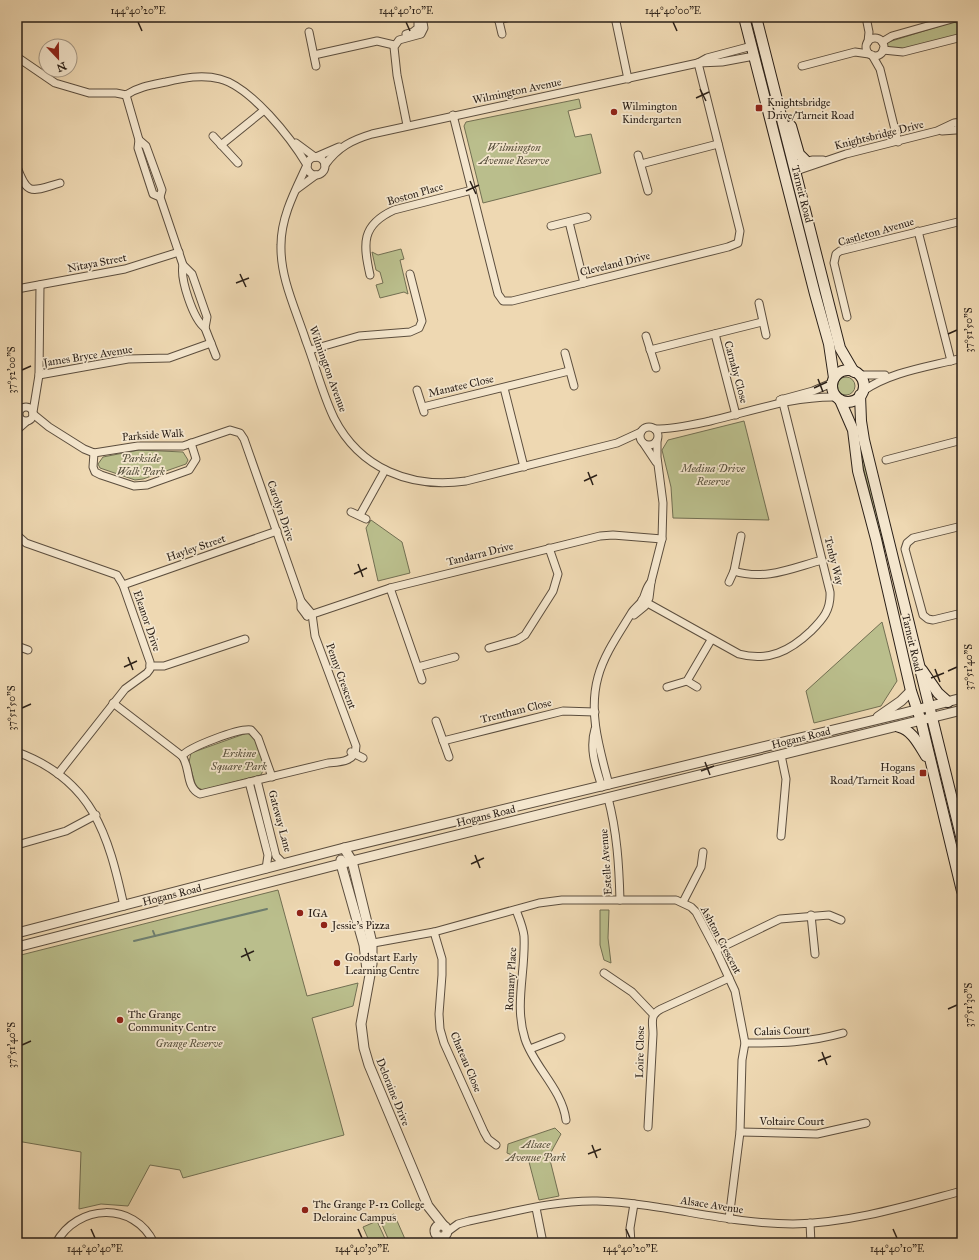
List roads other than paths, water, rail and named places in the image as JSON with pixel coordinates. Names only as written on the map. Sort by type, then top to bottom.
[{"type":"main road","name":"Tarneit Road","points":[[744,17],[778,102],[840,348],[857,373]]},
{"type":"main road","points":[[755,17],[757,50]]},
{"type":"main road","name":"Tarneit Road","points":[[757,50],[784,171],[827,334],[833,380]]},
{"type":"main road","points":[[778,102],[789,117],[799,154],[806,161]]},
{"type":"main road","points":[[784,171],[795,168]]},
{"type":"main road","points":[[843,371],[857,373],[863,382],[861,393],[851,401],[839,398],[832,390],[833,380],[843,371]]},
{"type":"main road","name":"Tarneit Road","points":[[861,393],[861,421],[864,440],[962,840]]},
{"type":"main road","name":"Tarneit Road","points":[[839,398],[852,430],[858,471],[876,539],[911,691],[921,721],[928,759],[962,891]]},
{"type":"main road","points":[[920,667],[938,693],[948,702]]},
{"type":"main road","points":[[899,727],[906,730],[913,736],[928,759]]},
{"type":"street","points":[[407,125],[392,44],[398,36],[416,30],[419,24],[418,17]]},
{"type":"street","points":[[314,54],[377,41],[392,44],[401,39],[421,34],[424,28],[422,17]]},
{"type":"street","points":[[502,34],[498,18],[510,17]]},
{"type":"street","points":[[615,17],[628,79]]},
{"type":"street","points":[[802,66],[855,52],[872,39],[880,40],[960,17],[962,23]]},
{"type":"street","points":[[867,20],[880,40],[882,51],[880,69],[898,142]]},
{"type":"street","points":[[867,20],[866,49],[880,69]]},
{"type":"street","points":[[309,32],[316,66]]},
{"type":"street","points":[[855,52],[877,56],[882,51],[907,52],[962,37]]},
{"type":"street","name":"Wilmington Avenue","points":[[325,165],[343,146],[354,140],[407,125],[698,64],[757,50]]},
{"type":"street","points":[[17,57],[55,83],[89,93],[116,93],[126,95],[138,88],[178,79],[211,77],[229,82],[247,94],[292,141],[307,165],[309,172],[316,175],[322,172],[325,165],[321,158],[316,157],[292,141]]},
{"type":"street","name":"Cleveland Drive","points":[[453,116],[498,294],[501,299],[512,301],[728,247],[738,243],[740,231],[698,64]]},
{"type":"street","points":[[126,95],[139,140],[138,148],[153,194],[160,197],[183,265],[182,277],[199,323],[205,328],[216,356]]},
{"type":"street","points":[[222,146],[263,111]]},
{"type":"street","name":"Knightsbridge Drive","points":[[938,131],[954,122],[962,122]]},
{"type":"street","name":"Knightsbridge Drive","points":[[795,168],[938,131],[956,130],[962,126]]},
{"type":"street","points":[[213,136],[238,163]]},
{"type":"street","points":[[641,164],[718,144]]},
{"type":"street","name":"Wilmington Avenue","points":[[316,157],[334,148],[343,146]]},
{"type":"street","points":[[638,155],[648,191]]},
{"type":"street","points":[[307,165],[310,159],[316,157]]},
{"type":"street","name":"Knightsbridge Drive","points":[[795,168],[806,161],[826,160]]},
{"type":"street","name":"Wilmington Avenue","points":[[307,165],[287,209],[283,224],[281,261],[286,282],[322,389],[334,419],[352,445],[364,456],[385,470],[410,480],[448,484],[466,482],[617,443],[641,432]]},
{"type":"street","points":[[17,167],[25,187],[30,190],[60,183]]},
{"type":"street","name":"Wilmington Avenue","points":[[297,189],[316,175]]},
{"type":"street","name":"Boston Place","points":[[370,275],[365,251],[368,233],[374,222],[382,215],[394,210],[472,190]]},
{"type":"street","points":[[551,226],[587,217]]},
{"type":"street","name":"Castleton Avenue","points":[[847,317],[834,263],[836,254],[962,220]]},
{"type":"street","points":[[568,222],[584,283]]},
{"type":"street","points":[[918,231],[951,361]]},
{"type":"street","name":"Nitaya Street","points":[[17,289],[125,269],[179,252]]},
{"type":"street","points":[[310,350],[359,336],[400,334],[419,328],[422,321],[410,274]]},
{"type":"street","points":[[21,419],[32,419],[37,396],[39,375],[40,285]]},
{"type":"street","points":[[759,303],[766,335]]},
{"type":"street","name":"Carnaby Close","points":[[650,350],[762,322]]},
{"type":"street","name":"Carnaby Close","points":[[715,334],[736,415]]},
{"type":"street","points":[[646,336],[656,368]]},
{"type":"street","name":"James Bryce Avenue","points":[[39,375],[128,359],[169,358],[211,343]]},
{"type":"street","points":[[565,353],[574,386]]},
{"type":"street","points":[[861,393],[880,380],[895,374],[962,358]]},
{"type":"street","name":"Manatee Close","points":[[417,390],[423,410],[569,371]]},
{"type":"street","points":[[857,373],[895,374]]},
{"type":"street","points":[[808,396],[833,380]]},
{"type":"street","name":"Manatee Close","points":[[504,388],[524,467]]},
{"type":"street","points":[[17,430],[21,419],[22,407],[37,396]]},
{"type":"street","points":[[658,466],[640,438],[641,432],[647,427],[655,429],[680,428],[808,396],[839,398]]},
{"type":"street","name":"Tenby Way","points":[[644,602],[711,640],[739,654],[749,657],[763,657],[784,652],[798,643],[820,623],[828,611],[830,592],[782,402]]},
{"type":"street","points":[[22,407],[29,407],[33,413],[49,427],[84,449],[94,453]]},
{"type":"street","points":[[21,419],[49,427]]},
{"type":"street","points":[[643,443],[651,445],[680,428]]},
{"type":"street","points":[[608,798],[605,786],[594,759],[592,740],[595,729],[598,676],[615,640],[632,612],[644,602],[645,589],[651,582],[662,539],[663,503],[658,466],[658,434],[655,429]]},
{"type":"street","name":"Parkside Walk","points":[[191,443],[196,460],[189,470],[146,485],[134,486],[98,474],[93,467],[94,453],[138,446],[175,447],[227,431],[236,431]]},
{"type":"street","name":"Carolyn Drive","points":[[236,431],[244,439],[277,531],[301,608],[310,615]]},
{"type":"street","points":[[886,460],[962,440]]},
{"type":"street","name":"Wilmington Avenue","points":[[617,443],[643,443]]},
{"type":"street","points":[[351,512],[363,517],[385,470]]},
{"type":"street","points":[[962,526],[913,538],[907,543],[906,549],[923,615],[928,619],[933,620],[962,613]]},
{"type":"street","name":"Hayley Street","points":[[123,585],[277,531]]},
{"type":"street","name":"Eleanor Drive","points":[[17,534],[26,543],[113,572],[120,579],[123,585],[150,666],[147,673],[125,689],[113,703],[58,774]]},
{"type":"street","name":"Tandarra Drive","points":[[310,615],[390,588],[600,536],[613,535],[662,539]]},
{"type":"street","points":[[729,582],[734,571],[741,536]]},
{"type":"street","points":[[489,648],[522,638],[529,630],[553,591],[558,574],[549,548]]},
{"type":"street","points":[[734,571],[754,576],[766,576],[822,560]]},
{"type":"street","points":[[390,588],[422,680]]},
{"type":"street","name":"Penny Crescent","points":[[310,615],[308,625],[315,636],[346,723],[356,746],[353,752]]},
{"type":"street","points":[[150,666],[164,666],[245,639]]},
{"type":"street","points":[[667,687],[687,681],[711,640]]},
{"type":"street","points":[[17,646],[28,650]]},
{"type":"street","points":[[418,667],[456,658]]},
{"type":"street","points":[[687,681],[697,688]]},
{"type":"street","points":[[871,720],[901,701],[911,691]]},
{"type":"street","name":"Hogans Road","points":[[17,933],[344,848],[605,786],[962,698]]},
{"type":"street","points":[[113,703],[182,756],[192,788],[200,794],[328,763],[347,760],[353,752],[364,758]]},
{"type":"street","name":"Hogans Road","points":[[17,947],[352,861],[899,727],[962,710]]},
{"type":"street","name":"Trentham Close","points":[[443,741],[563,711],[595,712]]},
{"type":"street","points":[[436,721],[449,757]]},
{"type":"street","points":[[182,756],[192,748],[240,731],[251,730],[258,738],[272,777]]},
{"type":"street","points":[[17,752],[36,760],[58,774],[74,787],[96,815],[111,851],[127,919]]},
{"type":"street","points":[[781,755],[786,779],[781,836]]},
{"type":"street","name":"Gateway Lane","points":[[258,780],[276,856],[284,864]]},
{"type":"street","name":"Gateway Lane","points":[[250,782],[268,855],[266,869]]},
{"type":"street","name":"Estelle Avenue","points":[[608,798],[618,848],[620,900]]},
{"type":"street","points":[[17,845],[66,831],[96,815]]},
{"type":"street","points":[[341,864],[344,848]]},
{"type":"street","name":"Deloraine Drive","points":[[344,848],[352,861],[365,912],[368,944],[372,964],[368,975],[361,1018],[364,1048],[373,1076],[443,1234]]},
{"type":"street","points":[[368,944],[404,939],[434,932],[539,903],[562,900],[676,900],[683,902],[701,867],[703,852]]},
{"type":"street","name":"Deloraine Drive","points":[[341,864],[355,914],[368,944]]},
{"type":"street","name":"Ashton Crescent","points":[[683,902],[696,912],[729,978],[739,1006],[745,1043],[742,1060],[740,1132],[729,1219]]},
{"type":"street","name":"Romany Place","points":[[516,910],[524,934],[519,1012],[525,1040],[562,1103],[566,1120]]},
{"type":"street","points":[[355,914],[365,912]]},
{"type":"street","points":[[89,915],[93,928]]},
{"type":"street","points":[[811,915],[815,954]]},
{"type":"street","points":[[716,950],[780,919],[811,915],[829,915],[841,920]]},
{"type":"street","name":"Chateau Close","points":[[434,932],[442,959],[439,1014],[444,1043],[484,1132],[488,1139],[496,1145]]},
{"type":"street","points":[[604,973],[632,992],[654,1014]]},
{"type":"street","name":"Loire Close","points":[[648,1127],[653,1034],[652,1020],[654,1014],[661,1009],[729,978]]},
{"type":"street","name":"Calais Court","points":[[745,1043],[791,1044],[817,1040],[843,1033]]},
{"type":"street","points":[[530,1049],[561,1037]]},
{"type":"street","name":"Voltaire Court","points":[[740,1132],[817,1134],[866,1123]]},
{"type":"street","name":"Alsace Avenue","points":[[443,1234],[458,1224],[536,1208],[585,1201],[634,1204],[729,1219],[772,1223],[810,1223],[859,1217],[962,1191]]},
{"type":"street","points":[[631,1243],[630,1228],[634,1204]]},
{"type":"street","points":[[536,1208],[543,1243]]},
{"type":"street","points":[[56,1243],[66,1229],[78,1219],[102,1212],[119,1214],[136,1222],[148,1234],[154,1243]]},
{"type":"street","points":[[810,1223],[811,1243]]},
{"type":"waterway","points":[[134,941],[267,909]]},
{"type":"waterway","points":[[153,931],[155,936]]},
{"type":"place","name":"Knightsbridge Drive/Tarneit Road","points":[[759,108]]},
{"type":"place","name":"Wilmington Kindergarten","points":[[614,112]]},
{"type":"place","name":"Hogans Road/Tarneit Road","points":[[923,773]]},
{"type":"place","name":"IGA","points":[[300,913]]},
{"type":"place","name":"Jessie's Pizza","points":[[324,925]]},
{"type":"place","name":"Goodstart Early Learning Centre","points":[[337,963]]},
{"type":"place","name":"The Grange Community Centre","points":[[120,1020]]},
{"type":"place","name":"The Grange P-12 College Deloraine Campus","points":[[305,1210]]},
{"type":"park label","name":"Wilmington Avenue Reserve","points":[[514,153]]},
{"type":"park label","name":"Parkside Walk Park","points":[[141,464]]},
{"type":"park label","name":"Medina Drive Reserve","points":[[713,474]]},
{"type":"park label","name":"Erskine Square Park","points":[[239,759]]},
{"type":"park label","name":"Grange Reserve","points":[[189,1043]]},
{"type":"park label","name":"Alsace Avenue Park","points":[[536,1150]]}]
